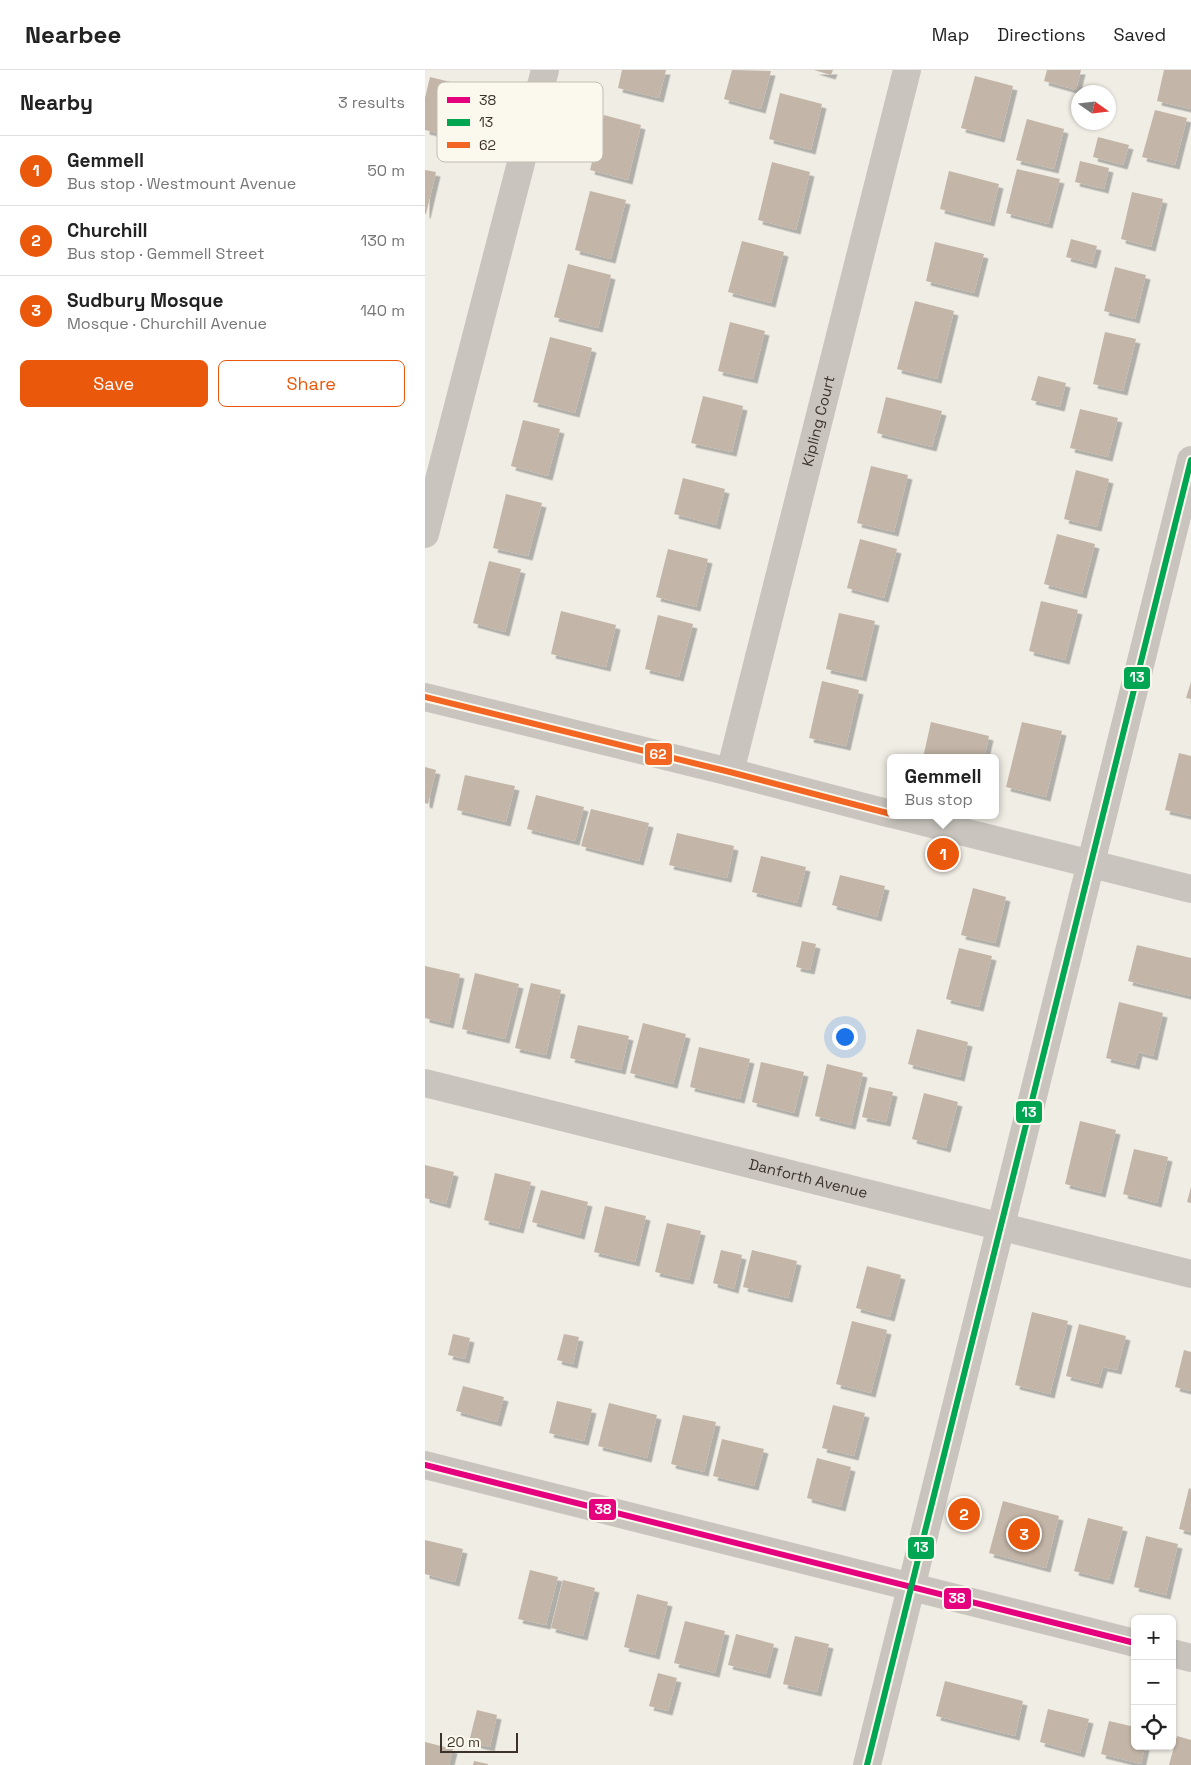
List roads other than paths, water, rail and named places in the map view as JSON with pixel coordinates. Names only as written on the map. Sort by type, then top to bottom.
[{"type":"street","name":"Kipling Court","points":[[731,772],[907,70]]},
{"type":"street","points":[[425,534],[521,162]]},
{"type":"street","points":[[867,1765],[1191,460]]},
{"type":"street","points":[[425,697],[731,772],[887,813]]},
{"type":"street","points":[[912,819],[1191,889]]},
{"type":"street","name":"Danforth Avenue","points":[[425,1082],[1191,1274]]},
{"type":"street","points":[[425,1465],[1131,1642]]},
{"type":"street","points":[[1176,1654],[1191,1658]]},
{"type":"place","name":"Gemmell","points":[[943,854]]},
{"type":"place","name":"Churchill","points":[[964,1514]]},
{"type":"place","name":"Sudbury Mosque","points":[[1024,1534]]}]
